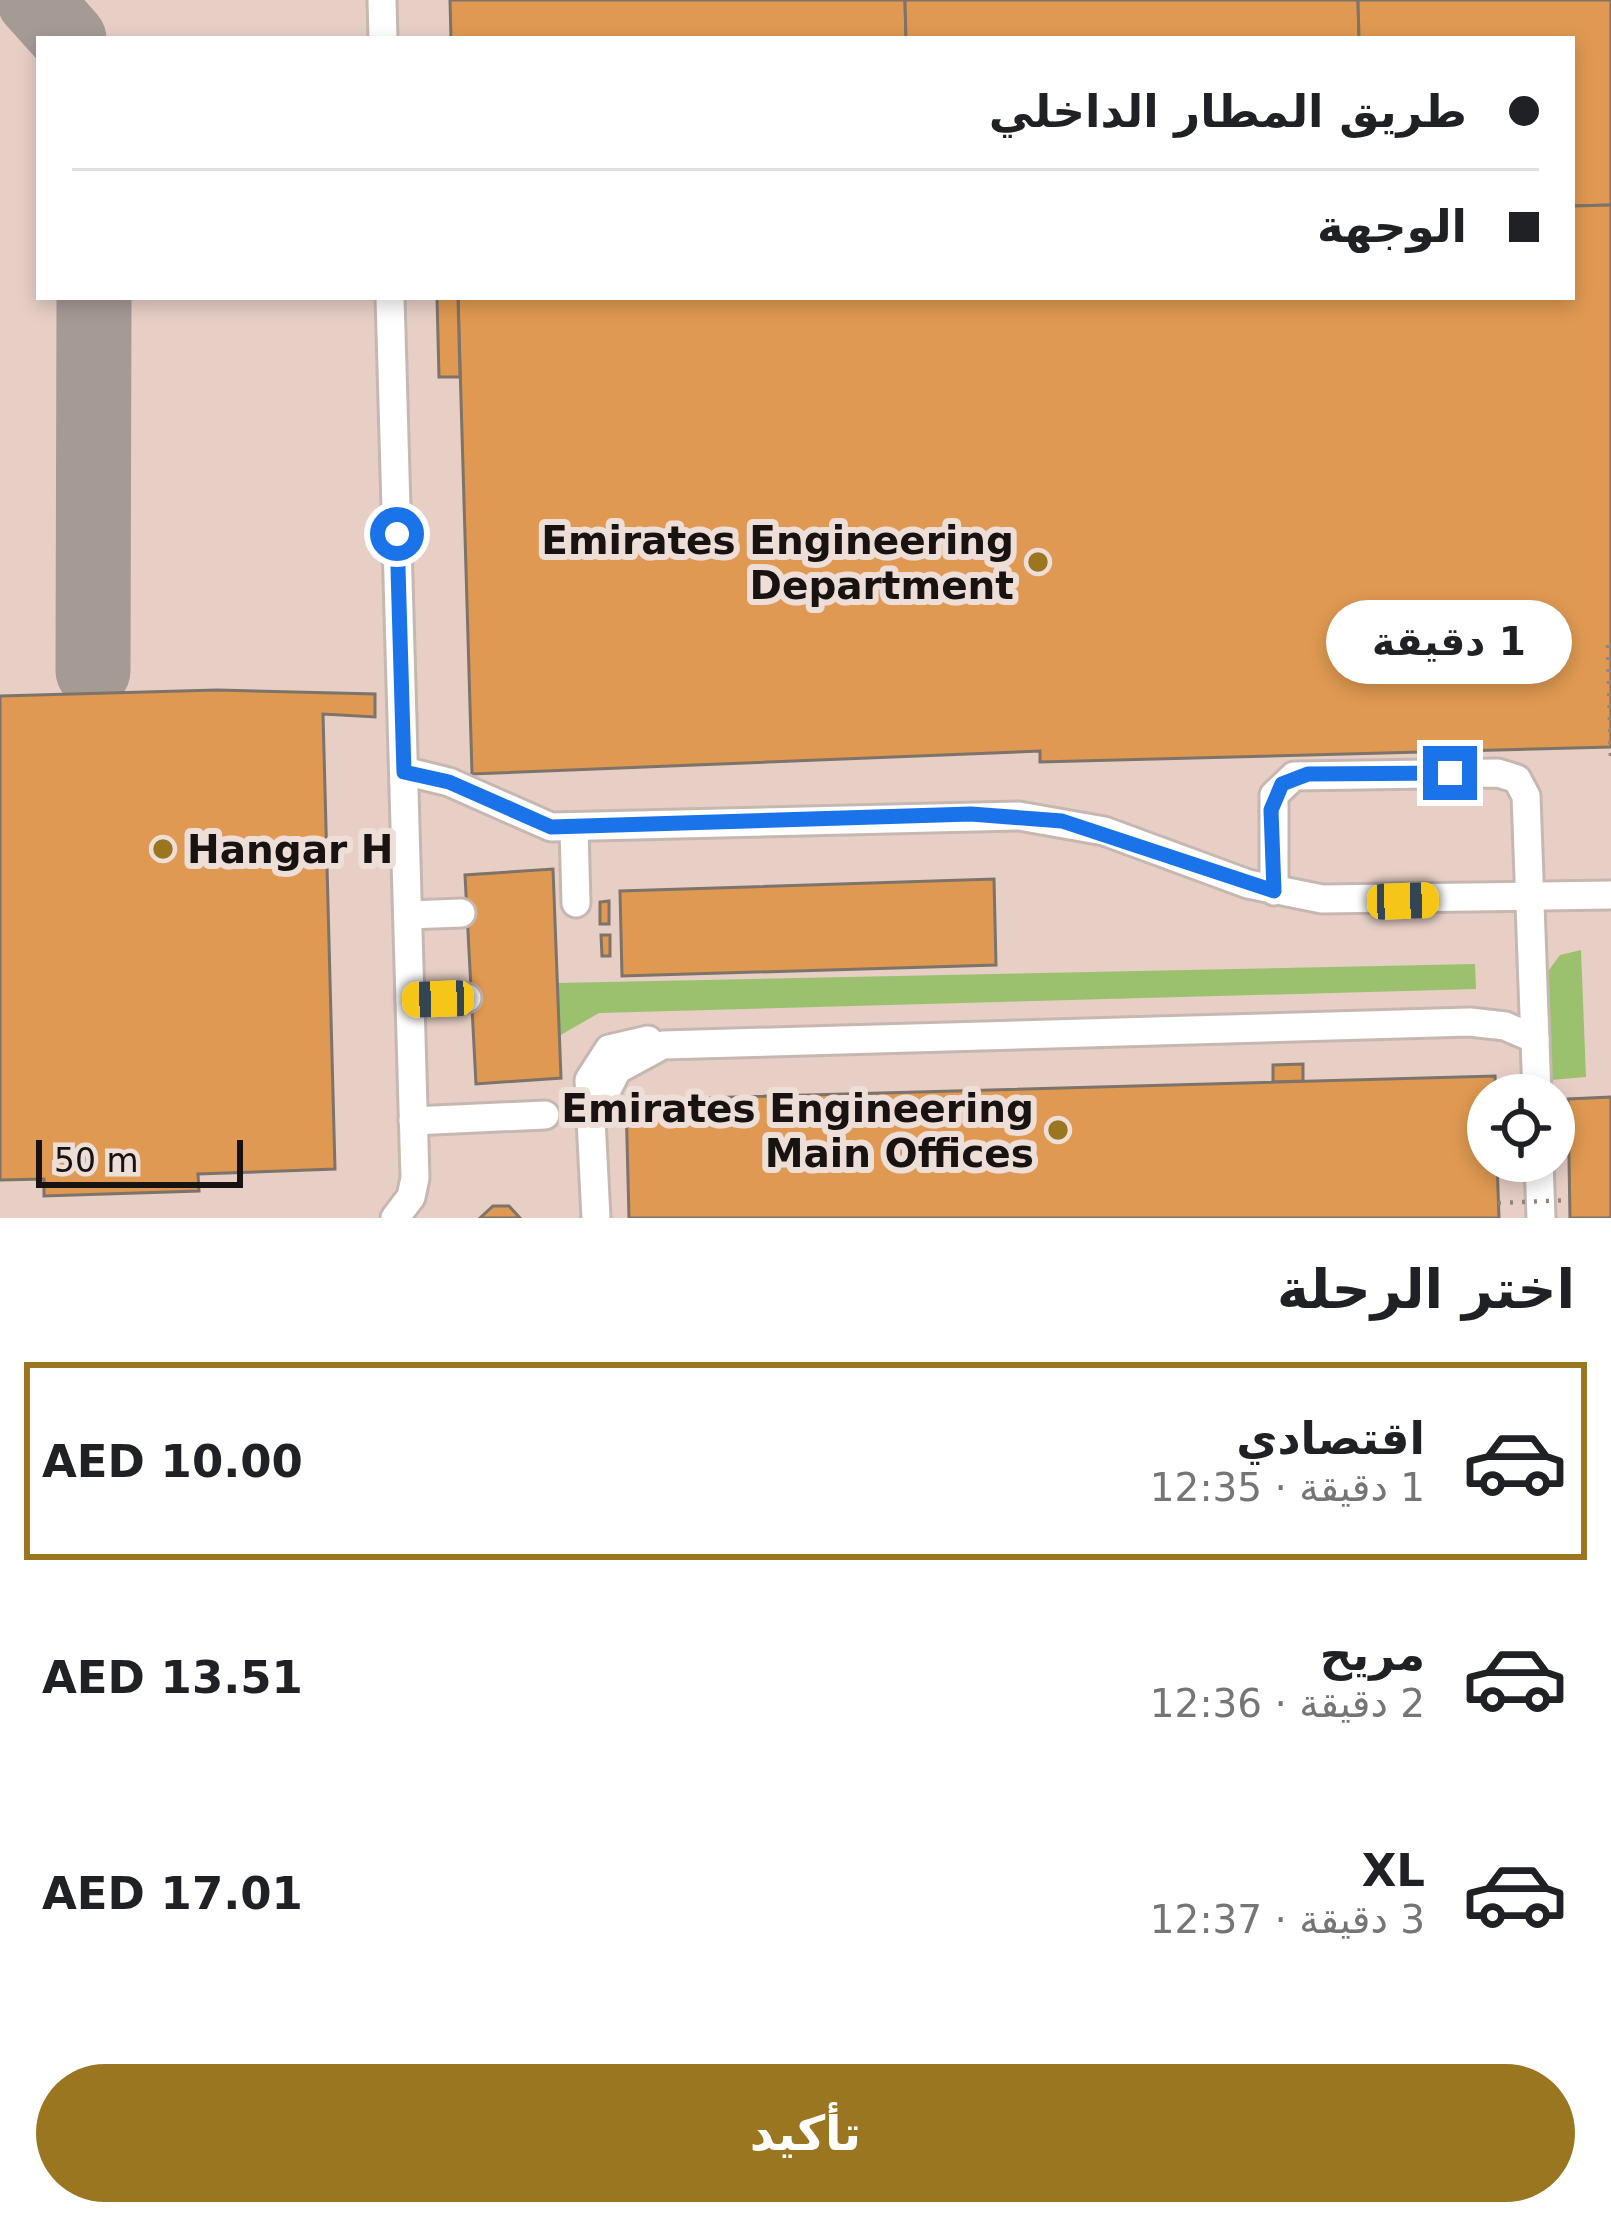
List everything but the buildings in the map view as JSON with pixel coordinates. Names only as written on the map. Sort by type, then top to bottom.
[{"type":"lane","points":[[382,0],[383,36]]},
{"type":"lane","points":[[390,300],[415,1178],[411,1197],[395,1218]]},
{"type":"lane","points":[[404,772],[473,791],[533,822],[574,829],[1019,816],[1104,831],[1274,891],[1361,902],[1611,895]]},
{"type":"lane","points":[[1274,891],[1274,795],[1294,776],[1508,774],[1524,787],[1536,1074]]},
{"type":"lane","points":[[574,829],[577,903]]},
{"type":"lane","points":[[408,915],[460,913]]},
{"type":"lane","points":[[410,1000],[466,998]]},
{"type":"lane","points":[[596,1218],[589,1080],[609,1049],[645,1040],[663,1045],[1470,1022],[1505,1026],[1535,1040]]},
{"type":"lane","points":[[413,1121],[545,1115]]},
{"type":"lane","points":[[1540,1182],[1541,1218]]},
{"type":"path","points":[[1608,645],[1611,759]]},
{"type":"path","points":[[1498,1203],[1570,1200]]},
{"type":"shaded area","points":[[0,0],[1611,0],[1611,1218],[0,1218]]},
{"type":"green space","points":[[1581,950],[1586,1077],[1549,1074],[1541,981],[1560,955]]},
{"type":"green space","points":[[1475,964],[1476,989],[599,1013],[559,1036],[557,983]]},
{"type":"taxiway","points":[[34,0],[66,36]]},
{"type":"taxiway","points":[[93,671],[94,300]]},
{"type":"place","name":"Emirates Engineering Department","points":[[1038,562]]},
{"type":"place","name":"Hangar H","points":[[163,849]]},
{"type":"place","name":"Emirates Engineering Main Offices","points":[[1058,1130]]},
{"type":"route","points":[[397,534],[404,772],[449,782],[551,827],[1019,816],[1104,831],[1274,891],[1271,810],[1282,784],[1308,774],[1450,773]]}]
